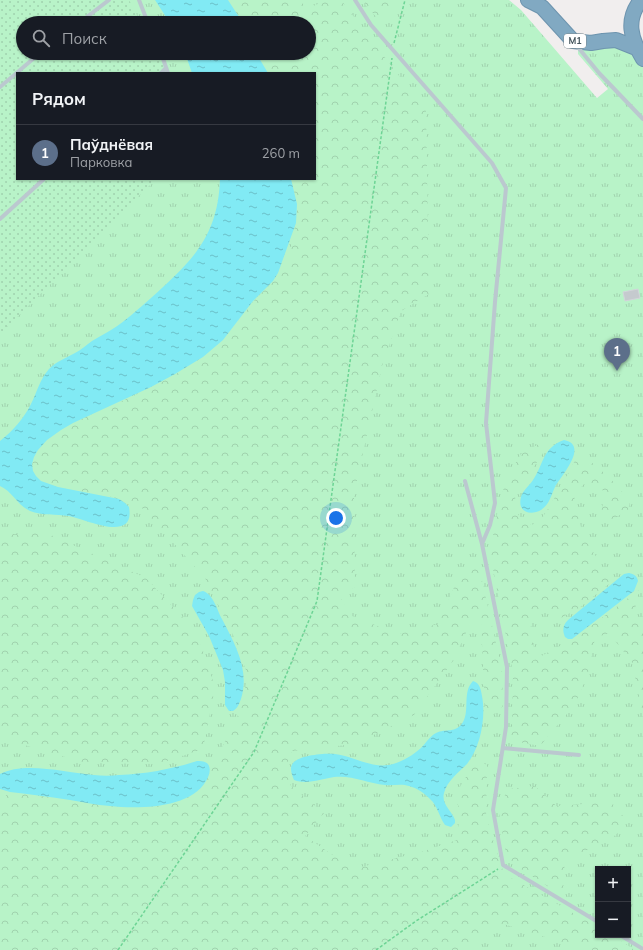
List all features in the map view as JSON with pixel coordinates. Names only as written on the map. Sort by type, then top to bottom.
[{"type":"highway","name":"М1","points":[[528,0],[542,7],[573,41],[590,43],[603,40],[616,40],[640,53]]},
{"type":"highway","name":"М1","points":[[640,53],[632,38],[631,26],[633,14],[641,0]]},
{"type":"lane","points":[[88,16],[109,0]]},
{"type":"lane","points":[[139,0],[145,16]]},
{"type":"lane","points":[[355,0],[371,25],[393,48],[492,163],[506,188],[495,302],[486,423],[495,503],[490,525],[482,544]]},
{"type":"lane","points":[[573,41],[599,73],[643,119]]},
{"type":"lane","points":[[18,72],[32,60]]},
{"type":"lane","points":[[163,60],[168,72]]},
{"type":"lane","points":[[162,72],[166,68]]},
{"type":"lane","points":[[0,87],[16,73]]},
{"type":"lane","points":[[0,219],[43,180]]},
{"type":"lane","points":[[465,481],[482,544],[507,667],[506,726],[493,810],[503,865],[595,920]]},
{"type":"lane","points":[[503,748],[578,755]]},
{"type":"lane","points":[[625,938],[643,949]]},
{"type":"path","points":[[118,950],[254,752],[317,601],[393,48],[405,0]]},
{"type":"path","points":[[376,950],[416,921],[503,865]]},
{"type":"green space","points":[[0,0],[509,0],[521,10],[597,98],[608,89],[578,54],[578,49],[602,44],[627,50],[643,67],[643,950],[0,950]]},
{"type":"green space","points":[[0,0],[129,0],[137,16],[16,16],[16,60],[161,60],[167,72],[16,72],[16,180],[155,180],[0,334]]},
{"type":"green space","points":[[228,0],[301,0],[306,9],[325,1],[341,0],[426,111],[429,294],[401,311],[382,366],[354,494],[355,587],[339,595],[352,616],[398,634],[438,624],[460,574],[479,567],[502,670],[503,706],[495,714],[485,709],[481,622],[471,622],[453,661],[414,715],[355,744],[292,751],[285,770],[291,786],[324,813],[305,836],[353,869],[421,852],[457,840],[460,809],[454,797],[476,760],[487,765],[486,818],[504,874],[595,925],[595,938],[616,938],[635,950],[586,950],[503,924],[493,928],[470,950],[0,950],[0,801],[10,792],[111,806],[157,806],[171,803],[192,795],[205,782],[238,715],[248,676],[235,639],[205,578],[142,508],[112,497],[49,485],[39,479],[33,470],[32,465],[35,455],[46,441],[72,423],[161,383],[206,354],[227,336],[250,305],[269,285],[280,270],[288,265],[297,214],[297,204],[291,180],[316,180],[316,72],[267,72],[260,60],[316,60],[316,16],[238,16]]},
{"type":"green space","points":[[365,0],[394,0],[392,11],[384,19],[376,17],[365,4]]},
{"type":"green space","points":[[559,438],[547,447],[531,471],[527,483],[516,490],[515,507],[518,515],[532,525],[543,517],[578,455],[593,463],[600,469],[630,501],[628,511],[602,524],[599,520],[605,495],[600,485],[584,484],[574,495],[584,538],[599,561],[610,583],[579,608],[561,618],[559,611],[551,609],[534,616],[530,629],[534,648],[532,661],[575,638],[639,590],[634,614],[643,626],[643,715],[632,662],[609,633],[595,638],[588,674],[575,704],[540,746],[508,740],[512,728],[513,673],[490,553],[499,504],[507,478],[521,454],[544,441]]},
{"type":"green space","points":[[44,532],[146,578],[197,633],[215,687],[203,749],[158,764],[86,763],[0,738],[0,535]]},
{"type":"green space","points":[[535,786],[556,806],[611,802],[624,817],[623,828],[611,839],[564,861],[565,875],[563,888],[552,889],[507,860],[499,813],[507,789]]},
{"type":"water","points":[[155,0],[228,0],[238,16],[165,16]]},
{"type":"water","points":[[187,60],[260,60],[267,72],[192,72]]},
{"type":"water","points":[[220,180],[291,180],[297,204],[296,223],[278,273],[273,281],[253,301],[223,340],[203,357],[151,387],[61,430],[47,440],[38,450],[32,464],[33,471],[41,481],[58,487],[119,499],[129,507],[129,518],[125,524],[117,527],[97,524],[69,516],[35,513],[25,508],[8,491],[0,486],[0,441],[14,429],[22,419],[31,404],[41,381],[52,366],[77,352],[127,319],[179,272],[200,246],[208,232],[214,217]]},
{"type":"water","points":[[564,440],[571,443],[574,448],[574,454],[571,462],[544,508],[533,513],[525,511],[520,502],[522,495],[537,474],[547,452],[551,447]]},
{"type":"water","points":[[629,573],[638,579],[634,591],[572,639],[565,637],[564,628],[568,620],[624,574]]},
{"type":"water","points":[[203,591],[210,596],[215,603],[240,658],[244,678],[243,688],[241,699],[233,711],[229,711],[225,705],[225,682],[223,670],[209,636],[192,606],[195,595]]},
{"type":"water","points":[[473,681],[479,685],[481,691],[483,722],[479,740],[472,757],[450,781],[444,793],[443,797],[445,804],[455,820],[455,823],[451,827],[445,825],[435,805],[430,799],[420,791],[409,786],[385,785],[341,777],[309,782],[294,780],[291,769],[293,763],[301,758],[313,755],[342,755],[375,765],[389,765],[406,759],[421,748],[434,734],[460,726],[465,717],[468,690]]},
{"type":"water","points":[[197,761],[206,762],[210,770],[206,781],[198,790],[188,797],[176,802],[148,807],[105,806],[10,792],[0,789],[0,774],[21,768],[46,769],[110,776],[159,771]]},
{"type":"building","points":[[638,289],[640,298],[625,301],[623,292]]},
{"type":"place","name":"Паўднёвая","points":[[617,371]]}]
